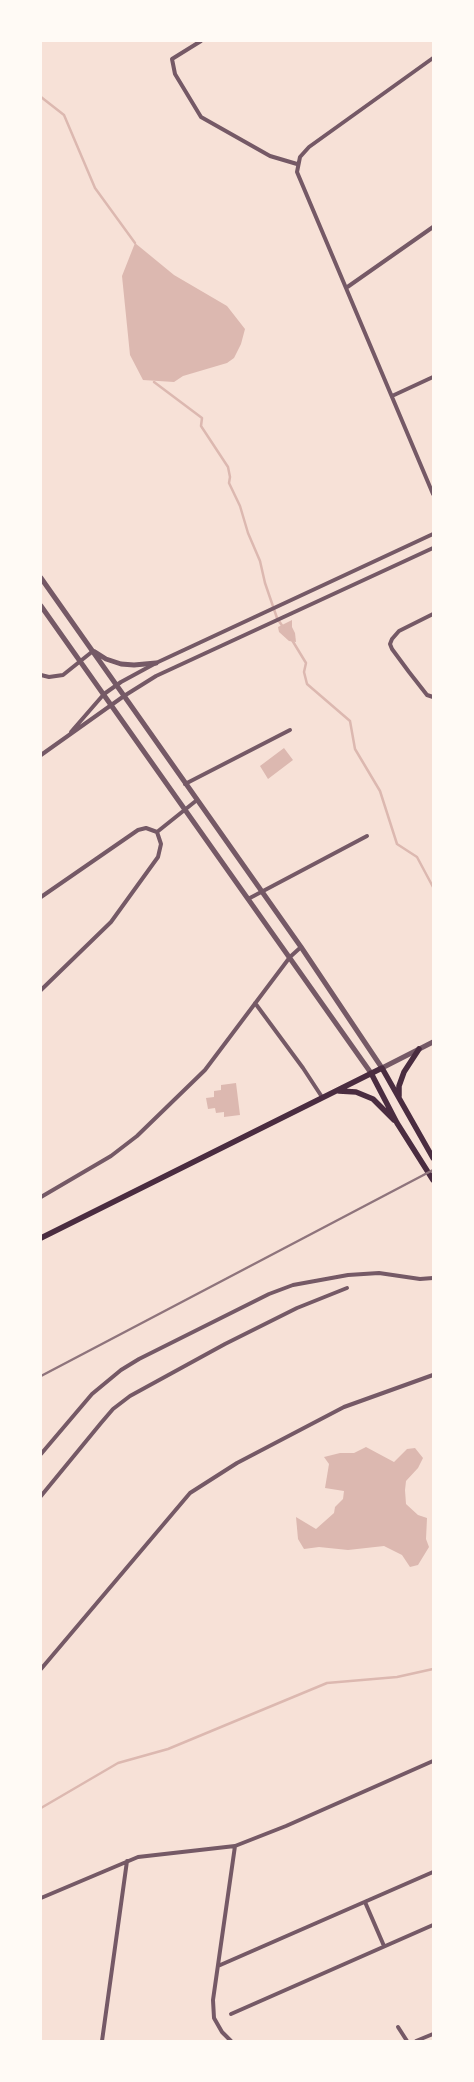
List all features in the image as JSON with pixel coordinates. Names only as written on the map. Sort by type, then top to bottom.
[{"type":"main road","points":[[399,1097],[399,1086],[404,1072],[419,1049]]},
{"type":"main road","points":[[41,1238],[382,1068],[433,1158]]},
{"type":"main road","points":[[371,1073],[397,1123],[433,1180]]},
{"type":"main road","points":[[332,1092],[348,1090],[365,1095],[377,1102],[397,1123]]},
{"type":"street","points":[[201,41],[172,59],[174,74],[201,117],[270,156],[298,164]]},
{"type":"street","points":[[433,58],[308,147],[300,157],[297,172],[433,494]]},
{"type":"street","points":[[346,288],[433,227]]},
{"type":"street","points":[[392,396],[433,377]]},
{"type":"street","points":[[60,742],[79,724],[104,694],[116,685],[156,663],[433,534]]},
{"type":"street","points":[[41,755],[112,704],[156,676],[290,616],[433,548]]},
{"type":"street","points":[[41,578],[301,947],[382,1068],[433,1042]]},
{"type":"street","points":[[41,606],[371,1073]]},
{"type":"street","points":[[433,614],[399,630],[390,644],[409,672],[428,695],[433,697]]},
{"type":"street","points":[[93,651],[106,659],[120,664],[156,663]]},
{"type":"street","points":[[41,675],[49,677],[63,675],[93,651]]},
{"type":"street","points":[[185,784],[290,730]]},
{"type":"street","points":[[157,832],[197,800]]},
{"type":"street","points":[[41,897],[138,830],[146,828],[157,832],[162,844],[158,857],[125,904],[105,929],[41,990]]},
{"type":"street","points":[[248,899],[367,836]]},
{"type":"street","points":[[41,1197],[116,1153],[137,1136],[205,1070],[290,957],[301,947]]},
{"type":"street","points":[[255,1003],[322,1097]]},
{"type":"street","points":[[41,1454],[92,1394],[121,1370],[139,1359],[269,1294],[293,1285],[348,1275],[379,1273],[420,1279],[433,1278]]},
{"type":"street","points":[[41,1496],[113,1409],[130,1396],[273,1320],[347,1288]]},
{"type":"street","points":[[41,1669],[180,1502],[196,1488],[237,1463],[344,1408],[433,1375]]},
{"type":"street","points":[[41,1898],[138,1857],[235,1846],[286,1826],[433,1761]]},
{"type":"street","points":[[231,2041],[222,2032],[214,2018],[213,2000],[235,1846]]},
{"type":"street","points":[[102,2041],[127,1861]]},
{"type":"street","points":[[218,1966],[433,1872]]},
{"type":"street","points":[[365,1902],[384,1946]]},
{"type":"street","points":[[231,2014],[433,1925]]},
{"type":"street","points":[[398,2026],[407,2041]]},
{"type":"street","points":[[416,2041],[428,2039],[433,2034]]},
{"type":"shaded area","points":[[135,243],[174,275],[227,306],[245,329],[241,344],[234,358],[227,363],[183,376],[174,382],[143,380],[130,355],[122,276]]},
{"type":"shaded area","points":[[292,620],[296,642],[289,641],[279,632],[278,627]]},
{"type":"shaded area","points":[[284,748],[293,760],[268,779],[260,766]]},
{"type":"shaded area","points":[[236,1083],[240,1115],[224,1117],[224,1112],[216,1113],[215,1108],[208,1109],[206,1098],[214,1097],[214,1091],[221,1090],[221,1085]]},
{"type":"shaded area","points":[[366,1447],[394,1462],[407,1449],[415,1448],[423,1458],[418,1468],[406,1481],[405,1490],[406,1504],[418,1515],[427,1518],[426,1539],[429,1547],[418,1565],[410,1567],[402,1555],[384,1546],[348,1550],[319,1547],[304,1549],[298,1539],[296,1517],[316,1529],[334,1513],[335,1507],[343,1499],[344,1491],[325,1488],[329,1464],[324,1457],[340,1453],[354,1453]]},
{"type":"waterway","points":[[41,97],[64,115],[95,188],[135,243]]},
{"type":"waterway","points":[[154,382],[202,418],[201,426],[228,467],[229,483],[240,506],[248,533],[260,561],[277,618],[283,627]]},
{"type":"waterway","points":[[292,640],[306,663],[304,672],[307,684],[350,721],[355,749],[380,791],[397,844],[417,857],[433,887]]},
{"type":"waterway","points":[[41,1808],[118,1763],[168,1749],[327,1683],[397,1677],[433,1669]]},
{"type":"railway","points":[[41,1376],[433,1170]]}]
